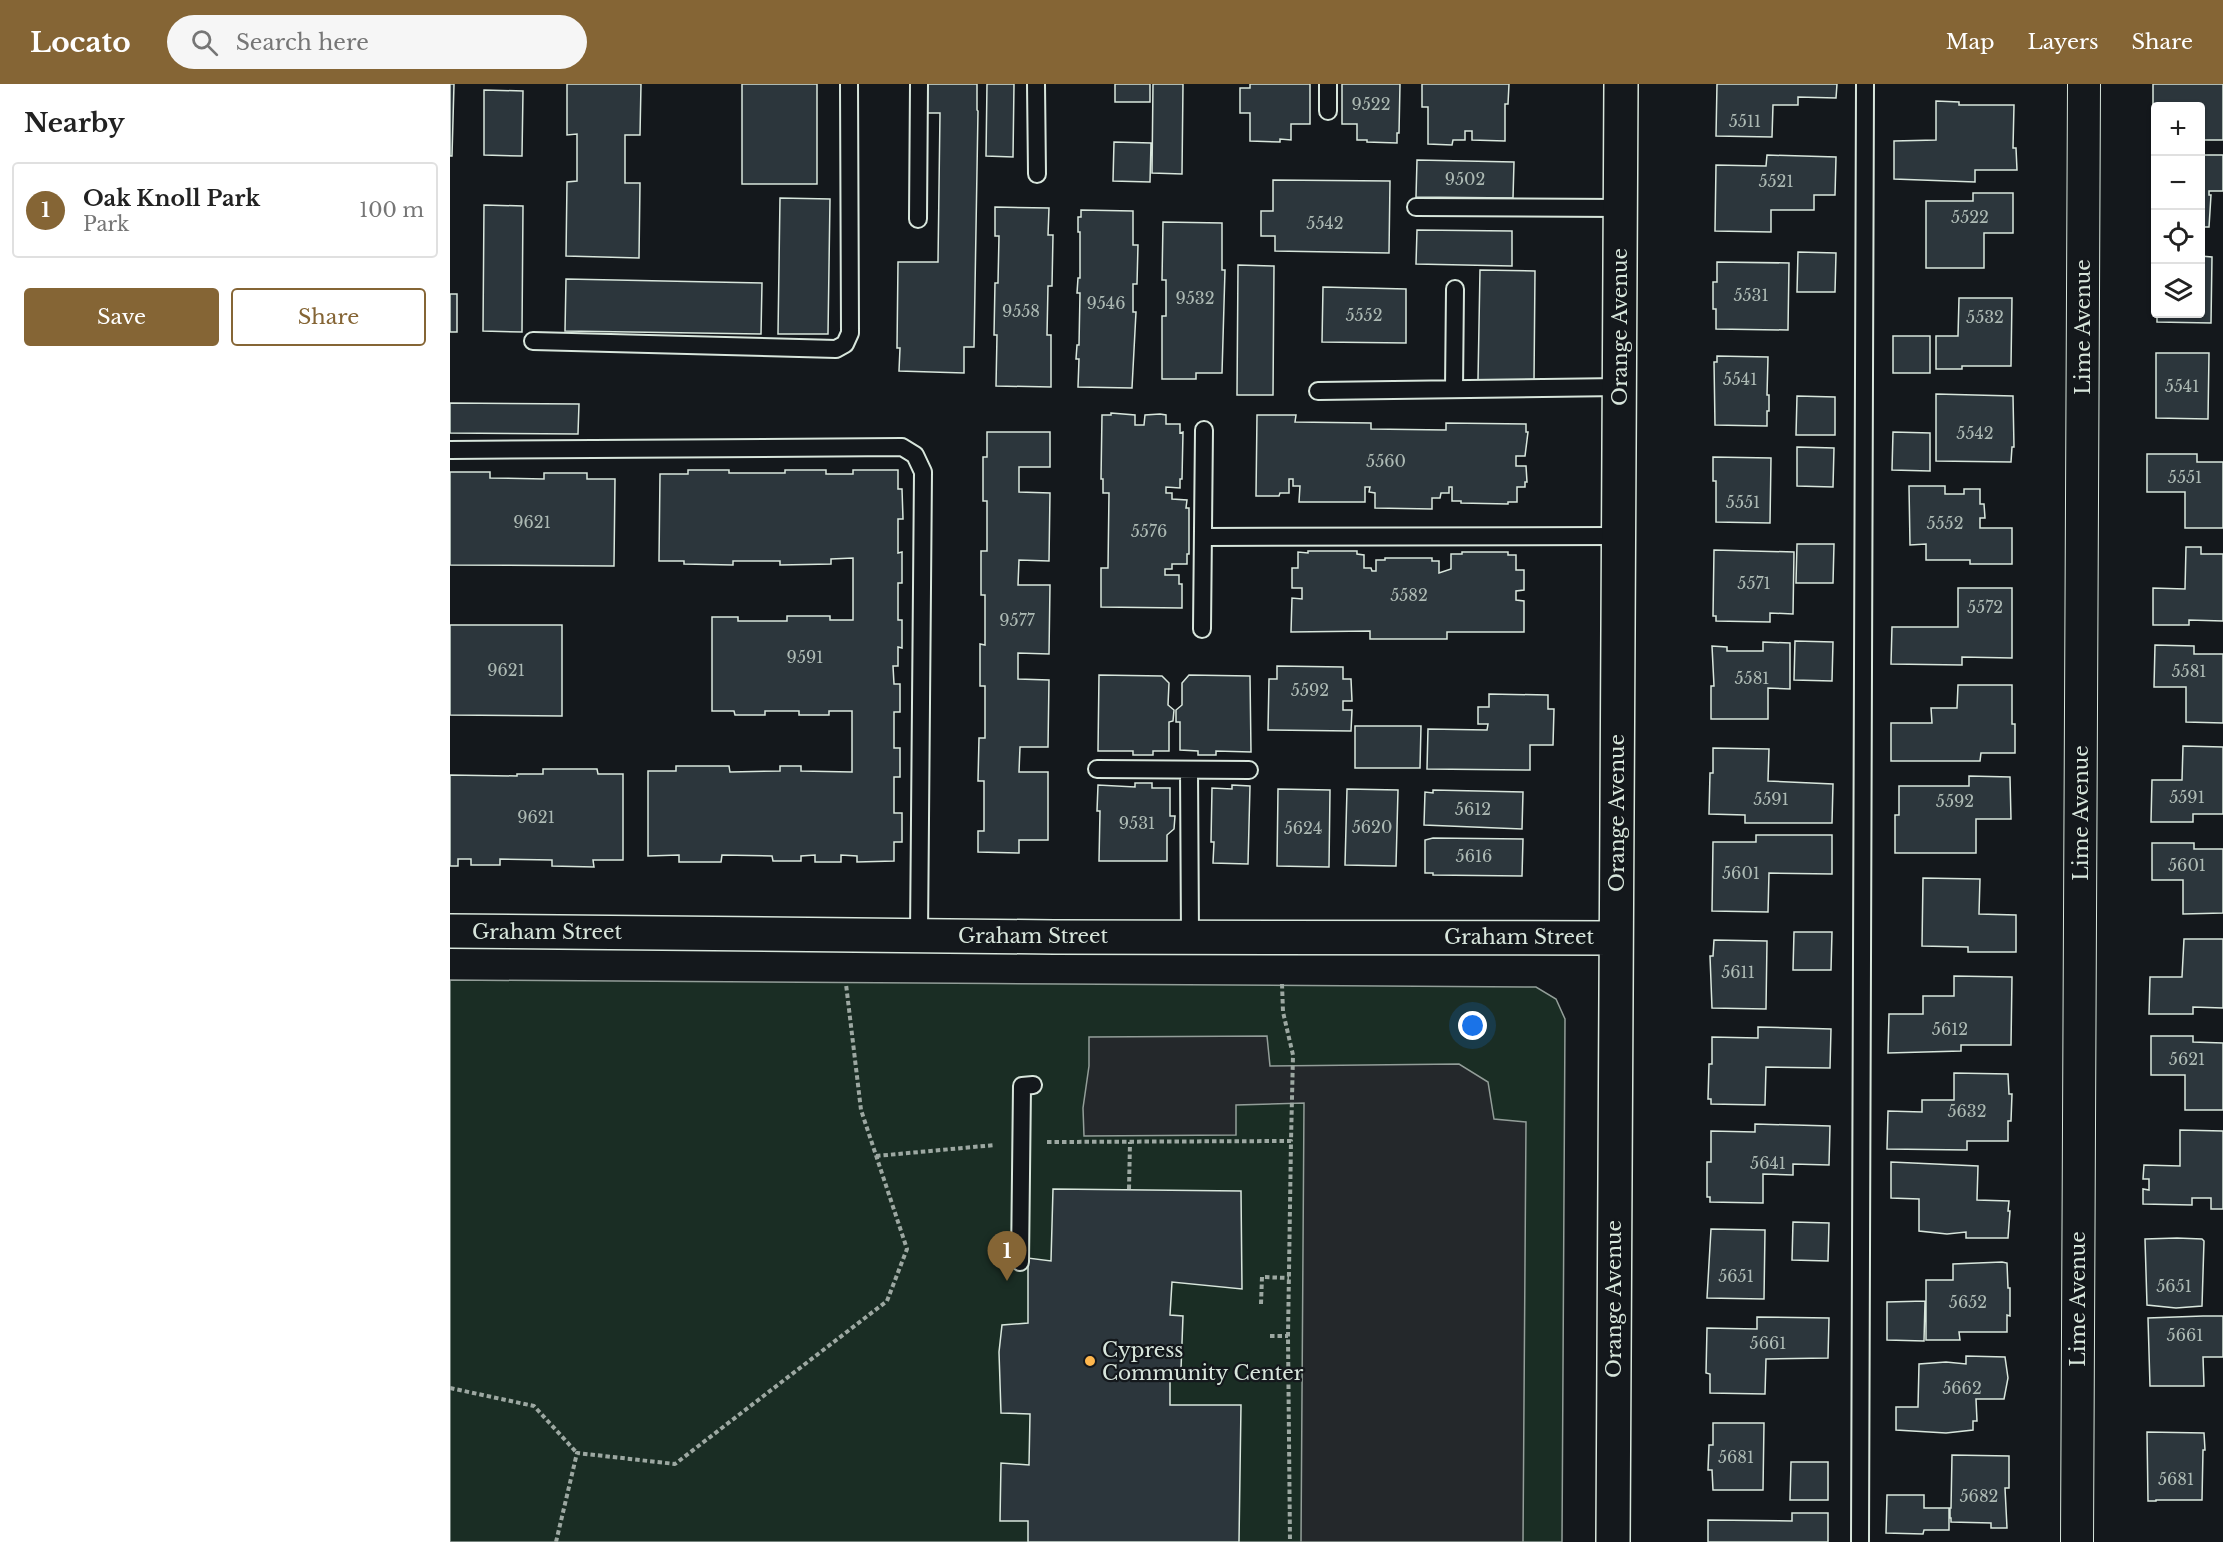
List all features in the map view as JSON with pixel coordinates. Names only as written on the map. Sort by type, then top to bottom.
[{"type":"main road","name":"Orange Avenue","points":[[1613,1542],[1621,84]]},
{"type":"main road","name":"Graham Street","points":[[450,931],[1616,938]]},
{"type":"street","name":"Lime Avenue","points":[[2077,1542],[2084,84]]},
{"type":"lane","points":[[533,341],[836,349],[845,344],[850,333],[849,84]]},
{"type":"lane","points":[[918,219],[919,84]]},
{"type":"lane","points":[[1036,84],[1037,174]]},
{"type":"lane","points":[[1328,84],[1328,111]]},
{"type":"lane","points":[[1860,1542],[1865,84]]},
{"type":"lane","points":[[1416,207],[1621,208]]},
{"type":"lane","points":[[1454,389],[1455,289]]},
{"type":"lane","points":[[1318,391],[1620,387]]},
{"type":"lane","points":[[1202,629],[1204,430]]},
{"type":"lane","points":[[450,450],[902,447],[915,455],[923,472],[919,935]]},
{"type":"lane","points":[[1203,537],[1618,537]]},
{"type":"lane","points":[[1097,769],[1249,770]]},
{"type":"lane","points":[[1189,770],[1190,936]]},
{"type":"lane","points":[[1020,1263],[1022,1086],[1033,1085]]},
{"type":"path","points":[[450,1388],[534,1407],[577,1453],[675,1464],[887,1301],[907,1249],[861,1110],[846,984]]},
{"type":"path","points":[[1282,984],[1283,1012],[1293,1055],[1288,1336],[1290,1542]]},
{"type":"path","points":[[876,1156],[1022,1142],[1291,1141]]},
{"type":"path","points":[[1129,1189],[1130,1142]]},
{"type":"path","points":[[1261,1304],[1262,1277],[1289,1278]]},
{"type":"path","points":[[1269,1336],[1288,1336]]},
{"type":"path","points":[[556,1542],[577,1453]]},
{"type":"green space","points":[[450,980],[1536,987],[1556,999],[1565,1019],[1562,1542],[450,1542]]},
{"type":"shaded area","points":[[1267,1036],[1270,1066],[1459,1064],[1488,1082],[1494,1119],[1526,1122],[1523,1542],[1301,1542],[1304,1103],[1236,1105],[1236,1135],[1084,1136],[1083,1108],[1089,1066],[1089,1037]]},
{"type":"building","points":[[450,84],[454,84],[452,156],[450,156]]},
{"type":"building","points":[[567,84],[641,84],[640,135],[625,135],[625,183],[640,183],[639,258],[566,256],[567,182],[577,181],[577,134],[567,135]]},
{"type":"building","points":[[742,84],[817,84],[817,184],[742,184]]},
{"type":"building","points":[[925,84],[977,84],[974,347],[964,347],[964,373],[899,371],[898,262],[938,262],[940,113],[925,113]]},
{"type":"building","points":[[987,84],[1014,84],[1013,157],[986,156]]},
{"type":"building","points":[[1115,84],[1150,84],[1150,102],[1115,102]]},
{"type":"building","points":[[1153,84],[1183,84],[1182,174],[1152,173]]},
{"type":"building","points":[[1250,84],[1310,84],[1310,124],[1291,124],[1291,140],[1250,141],[1250,113],[1240,113],[1240,88],[1250,88]]},
{"type":"building","points":[[1342,84],[1400,84],[1397,143],[1357,140],[1357,124],[1342,124]]},
{"type":"building","points":[[1422,84],[1509,84],[1508,104],[1505,104],[1505,141],[1472,140],[1472,131],[1465,131],[1465,140],[1453,140],[1452,145],[1428,144],[1428,107],[1422,107]]},
{"type":"building","points":[[1717,84],[1837,84],[1836,98],[1798,97],[1798,105],[1773,105],[1772,137],[1716,136]]},
{"type":"building","points":[[2153,84],[2223,84],[2223,140],[2205,140],[2205,102],[2153,102]]},
{"type":"building","points":[[484,90],[523,91],[522,156],[484,155]]},
{"type":"building","points":[[1936,101],[1959,102],[1959,105],[2014,105],[2013,148],[2016,148],[2017,170],[1975,170],[1975,182],[1894,179],[1894,141],[1936,140]]},
{"type":"building","points":[[1114,142],[1151,143],[1150,182],[1113,181]]},
{"type":"building","points":[[1767,155],[1836,157],[1835,195],[1814,195],[1814,210],[1771,210],[1771,232],[1715,231],[1716,165],[1766,166]]},
{"type":"building","points":[[2205,155],[2223,155],[2223,191],[2209,191],[2211,195],[2209,227],[2205,227]]},
{"type":"building","points":[[1417,160],[1514,162],[1513,198],[1416,197]]},
{"type":"building","points":[[1273,180],[1390,181],[1389,253],[1275,251],[1275,236],[1261,236],[1261,211],[1273,211]]},
{"type":"building","points":[[1973,193],[2013,193],[2013,233],[1984,233],[1984,268],[1926,268],[1926,201],[1973,201]]},
{"type":"building","points":[[780,198],[830,199],[828,334],[778,334]]},
{"type":"building","points":[[484,205],[523,206],[522,332],[483,331]]},
{"type":"building","points":[[995,207],[1049,208],[1048,235],[1053,235],[1052,286],[1048,286],[1047,335],[1051,335],[1051,387],[996,386],[995,283],[998,283],[999,236],[995,236]]},
{"type":"building","points":[[1081,210],[1133,211],[1133,245],[1138,245],[1137,284],[1133,284],[1133,312],[1136,312],[1132,388],[1078,387],[1079,359],[1076,359],[1077,345],[1079,345],[1080,293],[1077,293],[1078,278],[1080,278],[1080,232],[1078,232],[1078,217],[1081,217]]},
{"type":"building","points":[[1163,222],[1222,223],[1222,270],[1225,270],[1222,373],[1196,373],[1196,379],[1162,379],[1162,316],[1166,316],[1166,280],[1162,280]]},
{"type":"building","points":[[1417,230],[1512,231],[1512,266],[1416,264]]},
{"type":"building","points":[[1798,252],[1836,253],[1835,292],[1797,292]]},
{"type":"building","points":[[2205,256],[2212,257],[2211,323],[2157,322],[2157,318],[2205,318]]},
{"type":"building","points":[[1717,262],[1789,263],[1788,330],[1716,329],[1713,282],[1717,282]]},
{"type":"building","points":[[1238,265],[1274,266],[1273,395],[1237,395]]},
{"type":"building","points":[[1480,270],[1535,271],[1534,381],[1478,380]]},
{"type":"building","points":[[566,279],[762,283],[761,334],[565,331]]},
{"type":"building","points":[[1323,287],[1406,289],[1406,343],[1322,342]]},
{"type":"building","points":[[450,294],[457,294],[457,332],[450,332]]},
{"type":"building","points":[[1959,298],[2012,298],[2011,366],[1962,366],[1962,369],[1936,369],[1936,336],[1958,336]]},
{"type":"building","points":[[1893,336],[1930,336],[1930,373],[1893,373]]},
{"type":"building","points":[[2156,353],[2209,353],[2208,419],[2156,418]]},
{"type":"building","points":[[1717,356],[1768,357],[1767,426],[1715,425],[1714,362],[1717,362]]},
{"type":"building","points":[[1936,394],[2013,396],[2014,447],[2012,447],[2011,462],[1936,461]]},
{"type":"building","points":[[1797,396],[1835,397],[1835,435],[1796,435]]},
{"type":"building","points":[[450,403],[579,404],[578,434],[450,433]]},
{"type":"building","points":[[1111,413],[1135,415],[1135,425],[1144,425],[1145,415],[1166,415],[1166,424],[1180,424],[1180,433],[1183,432],[1180,488],[1166,487],[1166,493],[1172,493],[1172,499],[1187,500],[1189,554],[1187,554],[1187,564],[1172,564],[1172,569],[1165,569],[1165,575],[1179,575],[1179,584],[1182,584],[1182,608],[1101,607],[1101,568],[1108,568],[1109,493],[1103,493],[1103,479],[1101,479],[1102,415],[1111,415]]},
{"type":"building","points":[[1257,415],[1296,415],[1295,422],[1371,423],[1371,429],[1446,430],[1446,423],[1526,424],[1526,432],[1528,432],[1525,456],[1516,456],[1516,466],[1526,466],[1527,482],[1525,482],[1525,487],[1517,487],[1517,502],[1508,502],[1508,504],[1452,501],[1452,487],[1449,487],[1449,493],[1441,493],[1440,498],[1432,498],[1432,509],[1375,508],[1375,493],[1369,492],[1370,487],[1365,487],[1365,502],[1299,502],[1300,486],[1293,486],[1293,479],[1289,479],[1289,493],[1280,493],[1279,496],[1256,496]]},
{"type":"building","points":[[987,432],[1050,432],[1050,467],[1019,467],[1019,492],[1050,493],[1049,561],[1019,560],[1018,585],[1050,585],[1049,654],[1018,653],[1018,679],[1049,680],[1048,747],[1020,747],[1019,772],[1048,772],[1048,840],[1019,840],[1019,853],[978,852],[978,831],[984,831],[984,781],[978,781],[979,738],[985,738],[985,686],[980,686],[980,644],[985,645],[985,595],[981,595],[981,551],[987,551],[987,501],[983,501],[983,457],[987,457]]},
{"type":"building","points":[[1893,432],[1930,433],[1930,471],[1892,470]]},
{"type":"building","points":[[1797,447],[1834,448],[1833,487],[1797,486]]},
{"type":"building","points":[[2147,454],[2197,454],[2197,462],[2223,462],[2223,528],[2185,528],[2185,492],[2147,492]]},
{"type":"building","points":[[1713,457],[1771,458],[1770,523],[1716,522],[1716,481],[1713,481]]},
{"type":"building","points":[[688,470],[785,473],[785,470],[826,470],[826,474],[853,474],[853,470],[898,470],[898,489],[902,489],[903,519],[898,519],[898,553],[902,552],[902,583],[898,583],[898,620],[902,620],[902,648],[898,647],[898,666],[893,666],[894,684],[900,684],[900,712],[894,712],[894,748],[900,748],[900,777],[894,777],[894,813],[902,813],[902,842],[894,842],[894,861],[857,862],[857,856],[841,855],[841,862],[815,862],[815,855],[801,856],[801,861],[773,861],[772,856],[722,855],[721,862],[679,862],[679,855],[648,856],[648,771],[676,771],[676,766],[729,766],[730,772],[780,771],[780,766],[801,766],[801,771],[852,772],[852,711],[829,711],[829,715],[799,715],[799,711],[765,711],[765,715],[735,715],[734,711],[712,711],[712,617],[738,617],[738,621],[787,621],[787,616],[830,616],[830,620],[853,620],[853,558],[831,559],[831,564],[780,565],[780,561],[733,561],[733,565],[659,561],[660,474],[688,474]]},
{"type":"building","points":[[450,472],[490,472],[490,478],[544,479],[544,473],[587,473],[587,479],[615,479],[614,566],[450,565]]},
{"type":"building","points":[[1909,486],[1945,486],[1945,494],[1964,494],[1964,489],[1980,489],[1980,504],[1984,504],[1985,518],[1980,518],[1980,528],[2012,528],[2012,564],[1970,564],[1970,560],[1926,560],[1926,544],[1910,545]]},
{"type":"building","points":[[1797,544],[1834,544],[1833,583],[1796,583]]},
{"type":"building","points":[[2186,547],[2201,547],[2201,554],[2223,554],[2223,621],[2189,620],[2189,625],[2153,625],[2153,588],[2185,589]]},
{"type":"building","points":[[1714,550],[1794,552],[1793,614],[1770,613],[1770,622],[1716,621],[1716,616],[1713,616]]},
{"type":"building","points":[[1308,551],[1357,551],[1357,554],[1364,555],[1364,568],[1371,568],[1372,571],[1376,571],[1376,560],[1385,560],[1385,558],[1432,558],[1432,561],[1439,561],[1439,573],[1451,569],[1451,554],[1508,552],[1508,555],[1516,555],[1516,570],[1524,570],[1524,590],[1516,591],[1516,600],[1524,601],[1524,632],[1447,632],[1447,639],[1370,639],[1370,631],[1291,632],[1292,598],[1302,599],[1302,588],[1292,588],[1292,568],[1298,568],[1298,552],[1308,553]]},
{"type":"building","points":[[1958,588],[2012,588],[2012,658],[1962,657],[1962,665],[1891,664],[1892,627],[1958,627]]},
{"type":"building","points":[[450,625],[562,625],[562,716],[450,715]]},
{"type":"building","points":[[1795,641],[1833,642],[1832,681],[1794,680]]},
{"type":"building","points":[[1763,642],[1790,643],[1790,689],[1768,688],[1768,719],[1711,719],[1711,686],[1714,686],[1712,646],[1727,647],[1727,651],[1763,651]]},
{"type":"building","points":[[2155,645],[2194,646],[2194,654],[2223,654],[2223,723],[2186,722],[2186,687],[2154,687]]},
{"type":"building","points":[[1277,666],[1343,667],[1343,679],[1351,679],[1352,701],[1343,701],[1343,710],[1352,710],[1351,731],[1268,730],[1269,679],[1277,679]]},
{"type":"building","points":[[1099,675],[1162,676],[1169,683],[1168,705],[1174,710],[1173,721],[1169,722],[1169,751],[1153,751],[1153,755],[1133,755],[1133,751],[1098,751]]},
{"type":"building","points":[[1189,675],[1250,676],[1251,752],[1216,751],[1216,755],[1198,755],[1198,751],[1180,750],[1180,722],[1176,722],[1176,710],[1182,705],[1182,683]]},
{"type":"building","points":[[1958,685],[2012,685],[2015,753],[1981,753],[1980,761],[1891,761],[1891,723],[1932,723],[1931,708],[1957,708]]},
{"type":"building","points":[[1489,694],[1548,695],[1548,709],[1554,709],[1553,745],[1530,745],[1530,770],[1427,769],[1428,729],[1487,730],[1488,724],[1478,724],[1478,707],[1489,707]]},
{"type":"building","points":[[1355,726],[1421,726],[1420,768],[1355,768]]},
{"type":"building","points":[[2183,746],[2223,747],[2223,814],[2193,814],[2193,822],[2151,822],[2152,780],[2182,780]]},
{"type":"building","points":[[1713,748],[1769,749],[1768,781],[1833,784],[1832,823],[1745,823],[1745,815],[1709,814]]},
{"type":"building","points":[[543,769],[597,769],[598,774],[623,774],[623,860],[593,860],[594,867],[552,866],[552,860],[500,859],[500,865],[471,865],[471,859],[458,859],[458,866],[450,866],[450,775],[517,776],[517,774],[543,774]]},
{"type":"building","points":[[1969,776],[2010,777],[2011,819],[1976,819],[1976,853],[1895,853],[1895,815],[1899,815],[1899,786],[1969,786]]},
{"type":"building","points":[[1135,783],[1152,783],[1152,788],[1170,788],[1170,816],[1175,816],[1174,829],[1167,835],[1167,861],[1099,861],[1098,785],[1135,787]]},
{"type":"building","points":[[1232,785],[1250,786],[1248,864],[1213,863],[1212,788],[1232,789]]},
{"type":"building","points":[[1278,789],[1330,790],[1329,867],[1277,866]]},
{"type":"building","points":[[1347,789],[1398,790],[1396,866],[1345,865]]},
{"type":"building","points":[[1433,790],[1523,792],[1522,829],[1424,825],[1425,792],[1433,793]]},
{"type":"building","points":[[1756,835],[1832,835],[1832,874],[1769,873],[1768,912],[1712,911],[1713,842],[1756,842]]},
{"type":"building","points":[[1433,838],[1523,839],[1522,876],[1425,873],[1425,840]]},
{"type":"building","points":[[2152,843],[2194,843],[2194,849],[2223,849],[2223,913],[2183,914],[2183,880],[2152,880]]},
{"type":"building","points":[[1923,878],[1980,879],[1979,914],[2016,915],[2016,952],[1968,952],[1968,947],[1922,946]]},
{"type":"building","points":[[1794,932],[1832,932],[1831,970],[1793,970]]},
{"type":"building","points":[[2184,939],[2223,939],[2223,1008],[2193,1007],[2193,1014],[2149,1014],[2150,977],[2182,977]]},
{"type":"building","points":[[1714,940],[1767,941],[1766,1009],[1712,1008],[1710,956],[1713,956]]},
{"type":"building","points":[[1954,976],[2012,977],[2011,1045],[1961,1045],[1961,1051],[1888,1053],[1889,1014],[1923,1014],[1923,996],[1954,996]]},
{"type":"building","points":[[1758,1027],[1831,1029],[1830,1068],[1766,1067],[1765,1105],[1711,1104],[1711,1099],[1708,1099],[1712,1037],[1758,1038]]},
{"type":"building","points":[[2151,1036],[2193,1036],[2193,1042],[2223,1043],[2223,1110],[2185,1110],[2185,1075],[2151,1075]]},
{"type":"building","points":[[1954,1073],[2008,1074],[2009,1094],[2012,1094],[2008,1141],[1967,1141],[1967,1150],[1887,1149],[1888,1111],[1922,1112],[1922,1100],[1954,1100]]},
{"type":"building","points":[[1755,1124],[1830,1126],[1829,1165],[1793,1164],[1793,1175],[1763,1174],[1763,1203],[1710,1202],[1710,1197],[1707,1197],[1707,1162],[1711,1162],[1711,1131],[1755,1132]]},
{"type":"building","points":[[2180,1130],[2223,1131],[2223,1209],[2211,1209],[2211,1198],[2192,1198],[2192,1205],[2143,1204],[2143,1189],[2149,1190],[2149,1179],[2143,1179],[2144,1165],[2180,1166]]},
{"type":"building","points":[[1891,1162],[1978,1166],[1977,1200],[2009,1201],[2008,1238],[1966,1238],[1966,1232],[1947,1234],[1919,1231],[1919,1199],[1891,1198]]},
{"type":"building","name":"Cypress Community Center","points":[[1053,1189],[1241,1191],[1242,1289],[1172,1282],[1170,1315],[1183,1316],[1181,1369],[1170,1370],[1170,1405],[1241,1405],[1239,1542],[1028,1542],[1028,1521],[1000,1521],[1001,1463],[1029,1465],[1030,1414],[1001,1413],[999,1352],[1002,1325],[1028,1323],[1028,1258],[1051,1261]]},
{"type":"building","points":[[1793,1222],[1829,1223],[1828,1261],[1792,1260]]},
{"type":"building","points":[[1711,1229],[1765,1230],[1764,1299],[1707,1298]]},
{"type":"building","points":[[2177,1238],[2204,1241],[2202,1306],[2176,1308],[2147,1305],[2145,1239]]},
{"type":"building","points":[[2007,1263],[2008,1288],[2010,1288],[2010,1316],[2007,1315],[2007,1332],[1959,1332],[1960,1340],[1926,1340],[1926,1280],[1953,1280],[1953,1264]]},
{"type":"building","points":[[1925,1301],[1924,1341],[1887,1340],[1887,1302]]},
{"type":"building","points":[[2223,1316],[2223,1357],[2203,1357],[2204,1386],[2150,1386],[2148,1318]]},
{"type":"building","points":[[1757,1317],[1829,1318],[1828,1358],[1766,1359],[1765,1394],[1710,1393],[1710,1374],[1706,1373],[1707,1328],[1757,1329]]},
{"type":"building","points":[[1966,1356],[2005,1357],[2008,1378],[2004,1399],[1976,1399],[1977,1421],[1973,1421],[1973,1430],[1946,1433],[1896,1430],[1896,1407],[1918,1407],[1919,1364],[1946,1362],[1966,1364]]},
{"type":"building","points":[[1713,1423],[1764,1423],[1763,1490],[1713,1490],[1712,1470],[1708,1470],[1709,1445],[1713,1445]]},
{"type":"building","points":[[2147,1432],[2204,1433],[2202,1500],[2148,1501]]},
{"type":"building","points":[[1952,1455],[2009,1456],[2009,1488],[2005,1488],[2007,1528],[1991,1528],[1991,1523],[1951,1522]]},
{"type":"building","points":[[1791,1462],[1828,1462],[1828,1500],[1790,1500]]},
{"type":"building","points":[[1887,1495],[1924,1495],[1924,1508],[1949,1508],[1949,1530],[1924,1530],[1923,1534],[1886,1533]]},
{"type":"building","points":[[1792,1513],[1828,1513],[1828,1542],[1708,1542],[1708,1520],[1792,1521]]},
{"type":"place","name":"Oak Knoll Park","points":[[1007,1281]]},
{"type":"place","name":"Cypress Community Center","points":[[1090,1361]]}]
